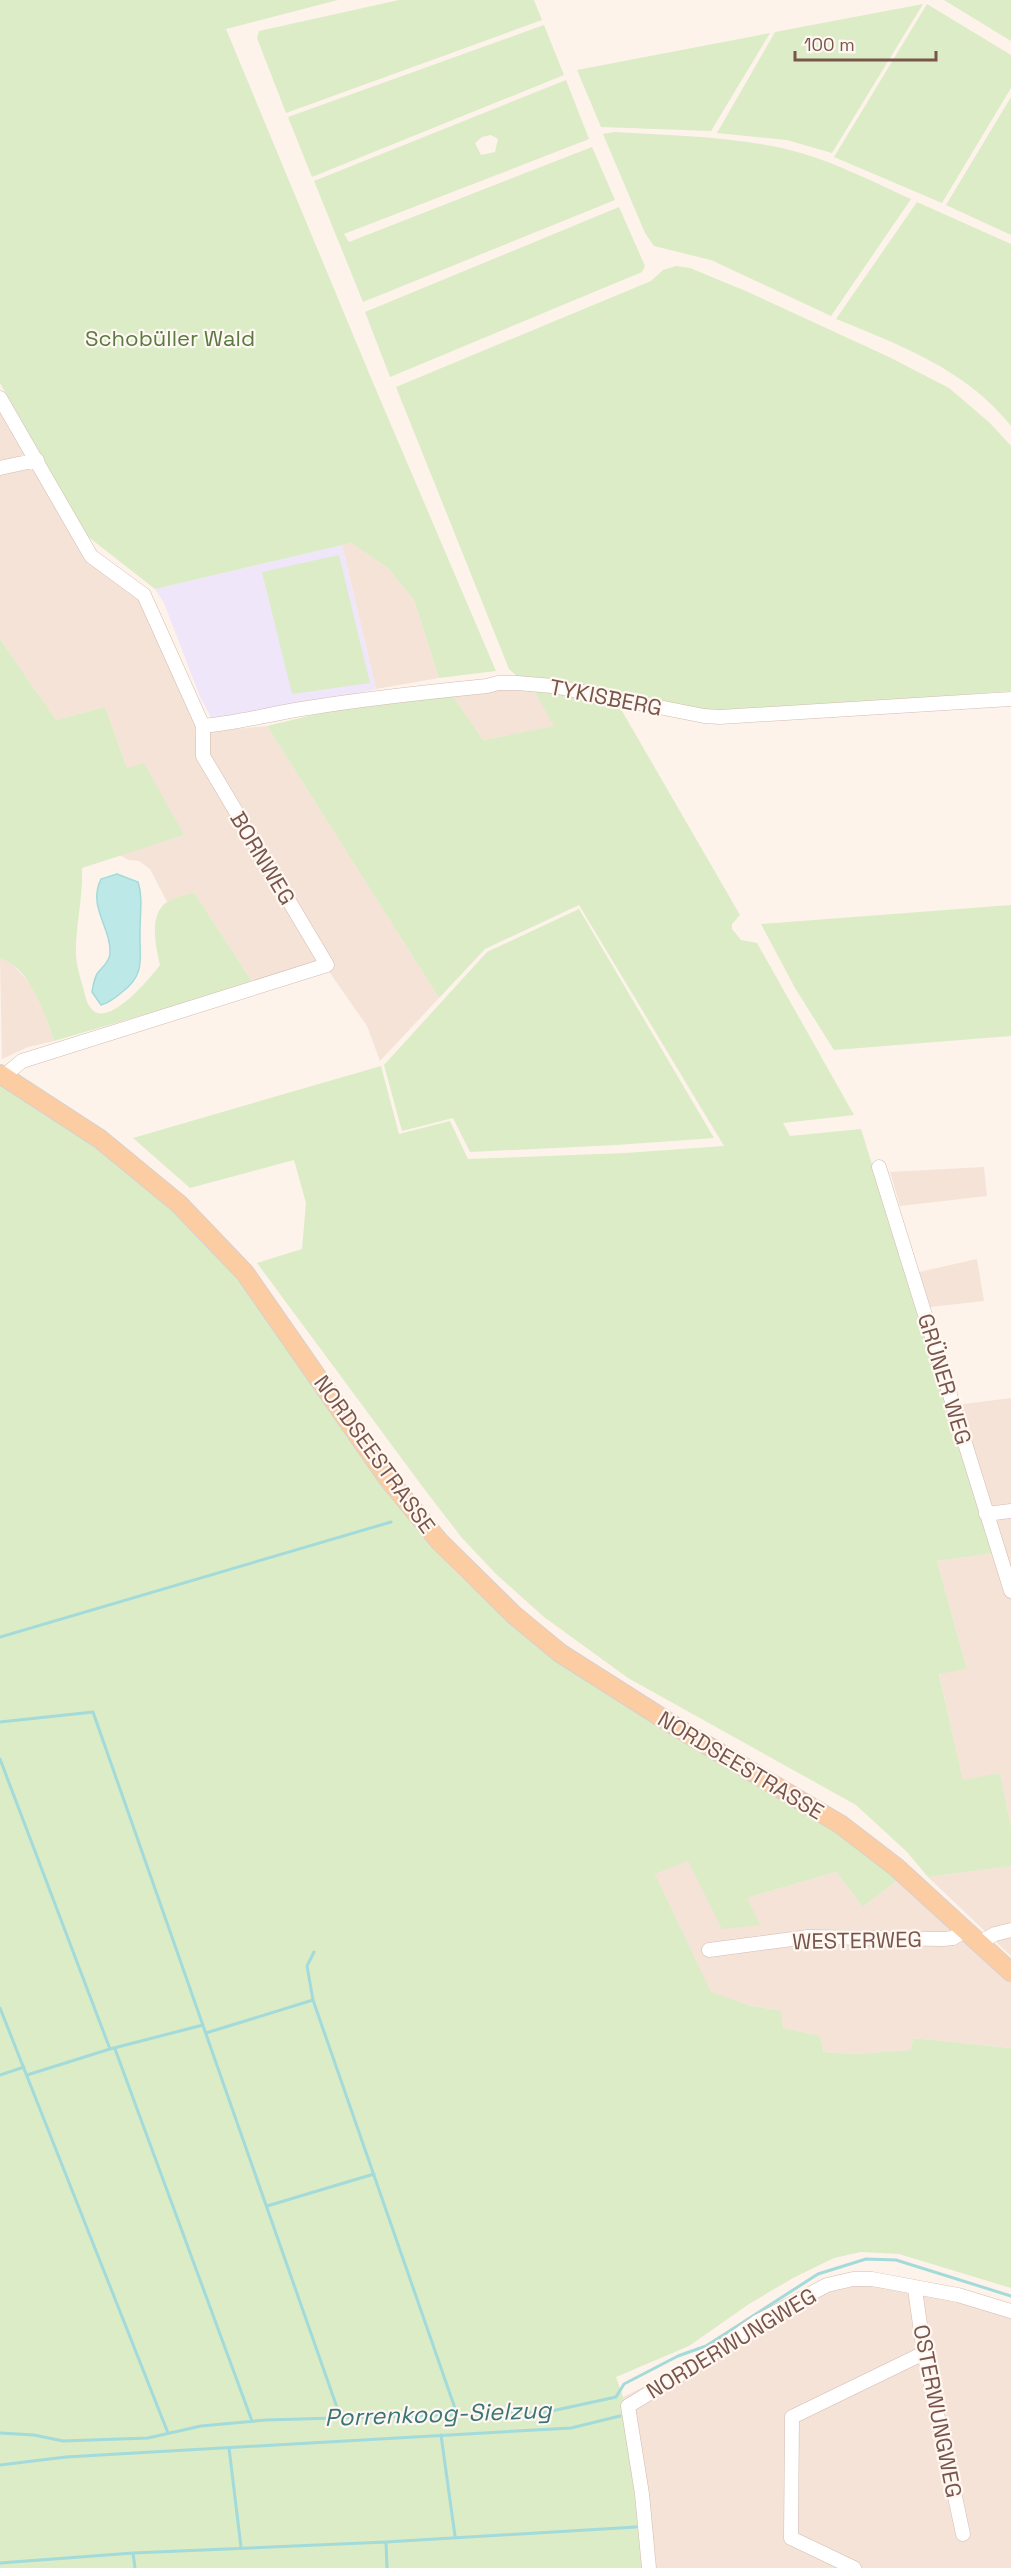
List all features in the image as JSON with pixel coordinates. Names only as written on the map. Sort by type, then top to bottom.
[{"type":"main road","name":"NORDSEESTRASSE","points":[[2,1075],[110,1146],[177,1202],[245,1273],[396,1489],[439,1541],[514,1615],[560,1653],[678,1728],[840,1824],[896,1867],[1011,1972]]},
{"type":"street","name":"BORNWEG","points":[[0,398],[91,555],[144,595],[203,726],[203,756],[327,965],[22,1061],[2,1075]]},
{"type":"street","points":[[0,468],[37,460]]},
{"type":"street","name":"TYKISBERG","points":[[203,726],[236,723],[305,708],[377,697],[488,686],[498,683],[553,686],[704,716],[1011,699]]},
{"type":"street","name":"GRÜNER WEG","points":[[879,1167],[1011,1591]]},
{"type":"street","points":[[986,1514],[1011,1511]]},
{"type":"street","name":"WESTERWEG","points":[[709,1950],[808,1937],[944,1939],[953,1938],[966,1929]]},
{"type":"street","points":[[980,1942],[1011,1929]]},
{"type":"street","name":"NORDERWUNGWEG","points":[[649,2568],[642,2494],[628,2406],[696,2365],[757,2322],[827,2285],[853,2279],[872,2279],[915,2289],[958,2295],[1011,2311]]},
{"type":"street","name":"OSTERWUNGWEG","points":[[915,2289],[924,2353],[963,2534]]},
{"type":"street","points":[[854,2568],[791,2538],[792,2417],[924,2353]]},
{"type":"shaded area","points":[[0,408],[83,554],[137,594],[196,723],[195,736],[200,746],[205,732],[267,726],[439,998],[380,1061],[367,1026],[330,973],[328,959],[253,983],[194,892],[167,902],[150,869],[139,861],[128,860],[120,855],[184,835],[127,768],[105,707],[56,720],[0,639]]},
{"type":"shaded area","points":[[351,543],[389,569],[414,600],[439,678],[376,689],[342,545]]},
{"type":"shaded area","points":[[342,545],[376,689],[239,718],[212,719],[200,697],[164,603],[155,589]]},
{"type":"shaded area","points":[[513,688],[533,689],[555,726],[483,740],[453,696]]},
{"type":"shaded area","points":[[0,959],[9,960],[31,985],[54,1041],[28,1047],[2,1059]]},
{"type":"shaded area","points":[[984,1167],[987,1196],[900,1206],[890,1172]]},
{"type":"shaded area","points":[[977,1259],[984,1301],[930,1307],[919,1272]]},
{"type":"shaded area","points":[[1011,1398],[1011,1826],[1000,1773],[963,1781],[939,1673],[967,1669],[937,1561],[992,1553],[948,1406]]},
{"type":"shaded area","points":[[688,1860],[747,1898],[836,1872],[863,1907],[899,1879],[955,1926],[1011,1981],[1011,2048],[913,2038],[911,2050],[855,2054],[824,2052],[820,2036],[782,2028],[781,2011],[748,2005],[711,1993],[655,1874]]},
{"type":"shaded area","points":[[1011,1866],[1011,1956],[928,1877]]},
{"type":"shaded area","points":[[852,2276],[1011,2307],[1011,2568],[645,2568],[623,2397],[694,2362]]},
{"type":"green space","name":"Schobüller Wald","points":[[0,0],[338,0],[226,29],[496,671],[439,678],[414,600],[389,569],[351,543],[155,589],[86,535],[0,383]]},
{"type":"green space","points":[[399,0],[534,0],[542,20],[286,113],[257,38],[259,31]]},
{"type":"green space","points":[[944,0],[1011,0],[1011,41]]},
{"type":"green space","points":[[923,4],[832,153],[787,140],[717,133],[775,32]]},
{"type":"green space","points":[[927,4],[1011,55],[1011,88],[942,203],[834,157]]},
{"type":"green space","points":[[544,25],[564,75],[312,177],[288,117]]},
{"type":"green space","points":[[770,33],[711,131],[601,127],[577,70]]},
{"type":"green space","points":[[566,80],[589,139],[344,234],[349,242],[592,147],[615,200],[363,302],[314,181]],"holes":[[[491,135],[498,139],[495,152],[481,155],[475,143],[482,137]]]},
{"type":"green space","points":[[1011,97],[1011,235],[946,205]]},
{"type":"green space","points":[[614,132],[708,138],[778,147],[829,163],[911,199],[831,316],[711,260],[654,246],[645,233],[603,134]]},
{"type":"green space","points":[[917,202],[1011,244],[1011,426],[993,406],[953,374],[908,350],[836,319]]},
{"type":"green space","points":[[619,207],[645,266],[642,272],[390,377],[365,312]]},
{"type":"green space","points":[[676,266],[690,268],[748,292],[889,357],[949,388],[990,423],[1011,446],[1011,691],[724,713],[703,711],[651,698],[547,679],[519,678],[509,669],[396,387],[651,281],[663,270]]},
{"type":"green space","points":[[339,555],[370,683],[292,694],[262,572]]},
{"type":"green space","points":[[0,639],[56,720],[105,707],[127,768],[144,763],[184,835],[82,868],[76,956],[90,1007],[95,1012],[112,1011],[131,997],[148,979],[160,965],[155,932],[157,915],[167,902],[194,892],[253,983],[54,1041],[41,1006],[27,980],[10,963],[0,959]]},
{"type":"green space","points":[[533,689],[613,705],[622,711],[740,915],[732,924],[732,929],[741,940],[757,943],[854,1115],[783,1123],[790,1136],[861,1129],[993,1553],[937,1561],[967,1669],[939,1674],[963,1780],[1000,1773],[1011,1826],[1011,1866],[928,1877],[907,1852],[856,1805],[628,1678],[544,1617],[497,1575],[462,1538],[257,1263],[302,1249],[306,1203],[294,1160],[190,1188],[133,1138],[381,1066],[399,1134],[450,1121],[468,1159],[626,1153],[724,1146],[579,905],[485,949],[439,998],[267,726],[338,709],[453,696],[483,740],[554,726]]},
{"type":"green space","points":[[1011,905],[1011,1036],[834,1050],[795,988],[761,924]]},
{"type":"green space","points":[[579,909],[714,1138],[470,1152],[453,1118],[402,1131],[384,1065],[487,952]]},
{"type":"green space","points":[[0,1084],[85,1140],[139,1181],[213,1252],[280,1333],[425,1538],[459,1575],[507,1619],[866,1851],[899,1879],[863,1907],[836,1872],[747,1898],[760,1925],[722,1929],[688,1861],[655,1874],[711,1992],[748,2005],[781,2011],[783,2028],[820,2036],[824,2052],[855,2054],[911,2050],[913,2038],[1011,2048],[1011,2288],[899,2254],[861,2252],[834,2258],[793,2278],[749,2304],[689,2346],[616,2377],[623,2397],[645,2568],[0,2568]]},
{"type":"water","points":[[117,874],[138,882],[140,888],[140,964],[135,979],[129,986],[112,1000],[101,1005],[92,992],[96,976],[109,957],[110,944],[98,908],[97,889],[101,879]]},
{"type":"waterway","points":[[0,1637],[391,1522]]},
{"type":"waterway","points":[[0,1722],[93,1712],[340,2416]]},
{"type":"waterway","points":[[0,1759],[110,2049]]},
{"type":"waterway","points":[[314,1952],[307,1966],[313,2000],[457,2414]]},
{"type":"waterway","points":[[206,2033],[313,2000]]},
{"type":"waterway","points":[[0,2008],[168,2433]]},
{"type":"waterway","points":[[27,2075],[110,2049],[203,2025]]},
{"type":"waterway","points":[[115,2049],[252,2421]]},
{"type":"waterway","points":[[0,2075],[24,2067]]},
{"type":"waterway","points":[[267,2206],[374,2174]]},
{"type":"waterway","name":"Porrenkoog-Sielzug","points":[[0,2433],[34,2435],[63,2441],[148,2438],[201,2426],[266,2420],[547,2412],[616,2397],[624,2384],[678,2356],[706,2346],[818,2274],[866,2259],[896,2260],[1011,2296]]},
{"type":"waterway","points":[[0,2465],[66,2457],[571,2428],[620,2416]]},
{"type":"waterway","points":[[441,2435],[455,2536]]},
{"type":"waterway","points":[[229,2448],[241,2547]]},
{"type":"waterway","points":[[0,2563],[133,2553],[386,2542],[636,2527]]},
{"type":"waterway","points":[[386,2542],[387,2568]]},
{"type":"waterway","points":[[133,2553],[135,2568]]}]
